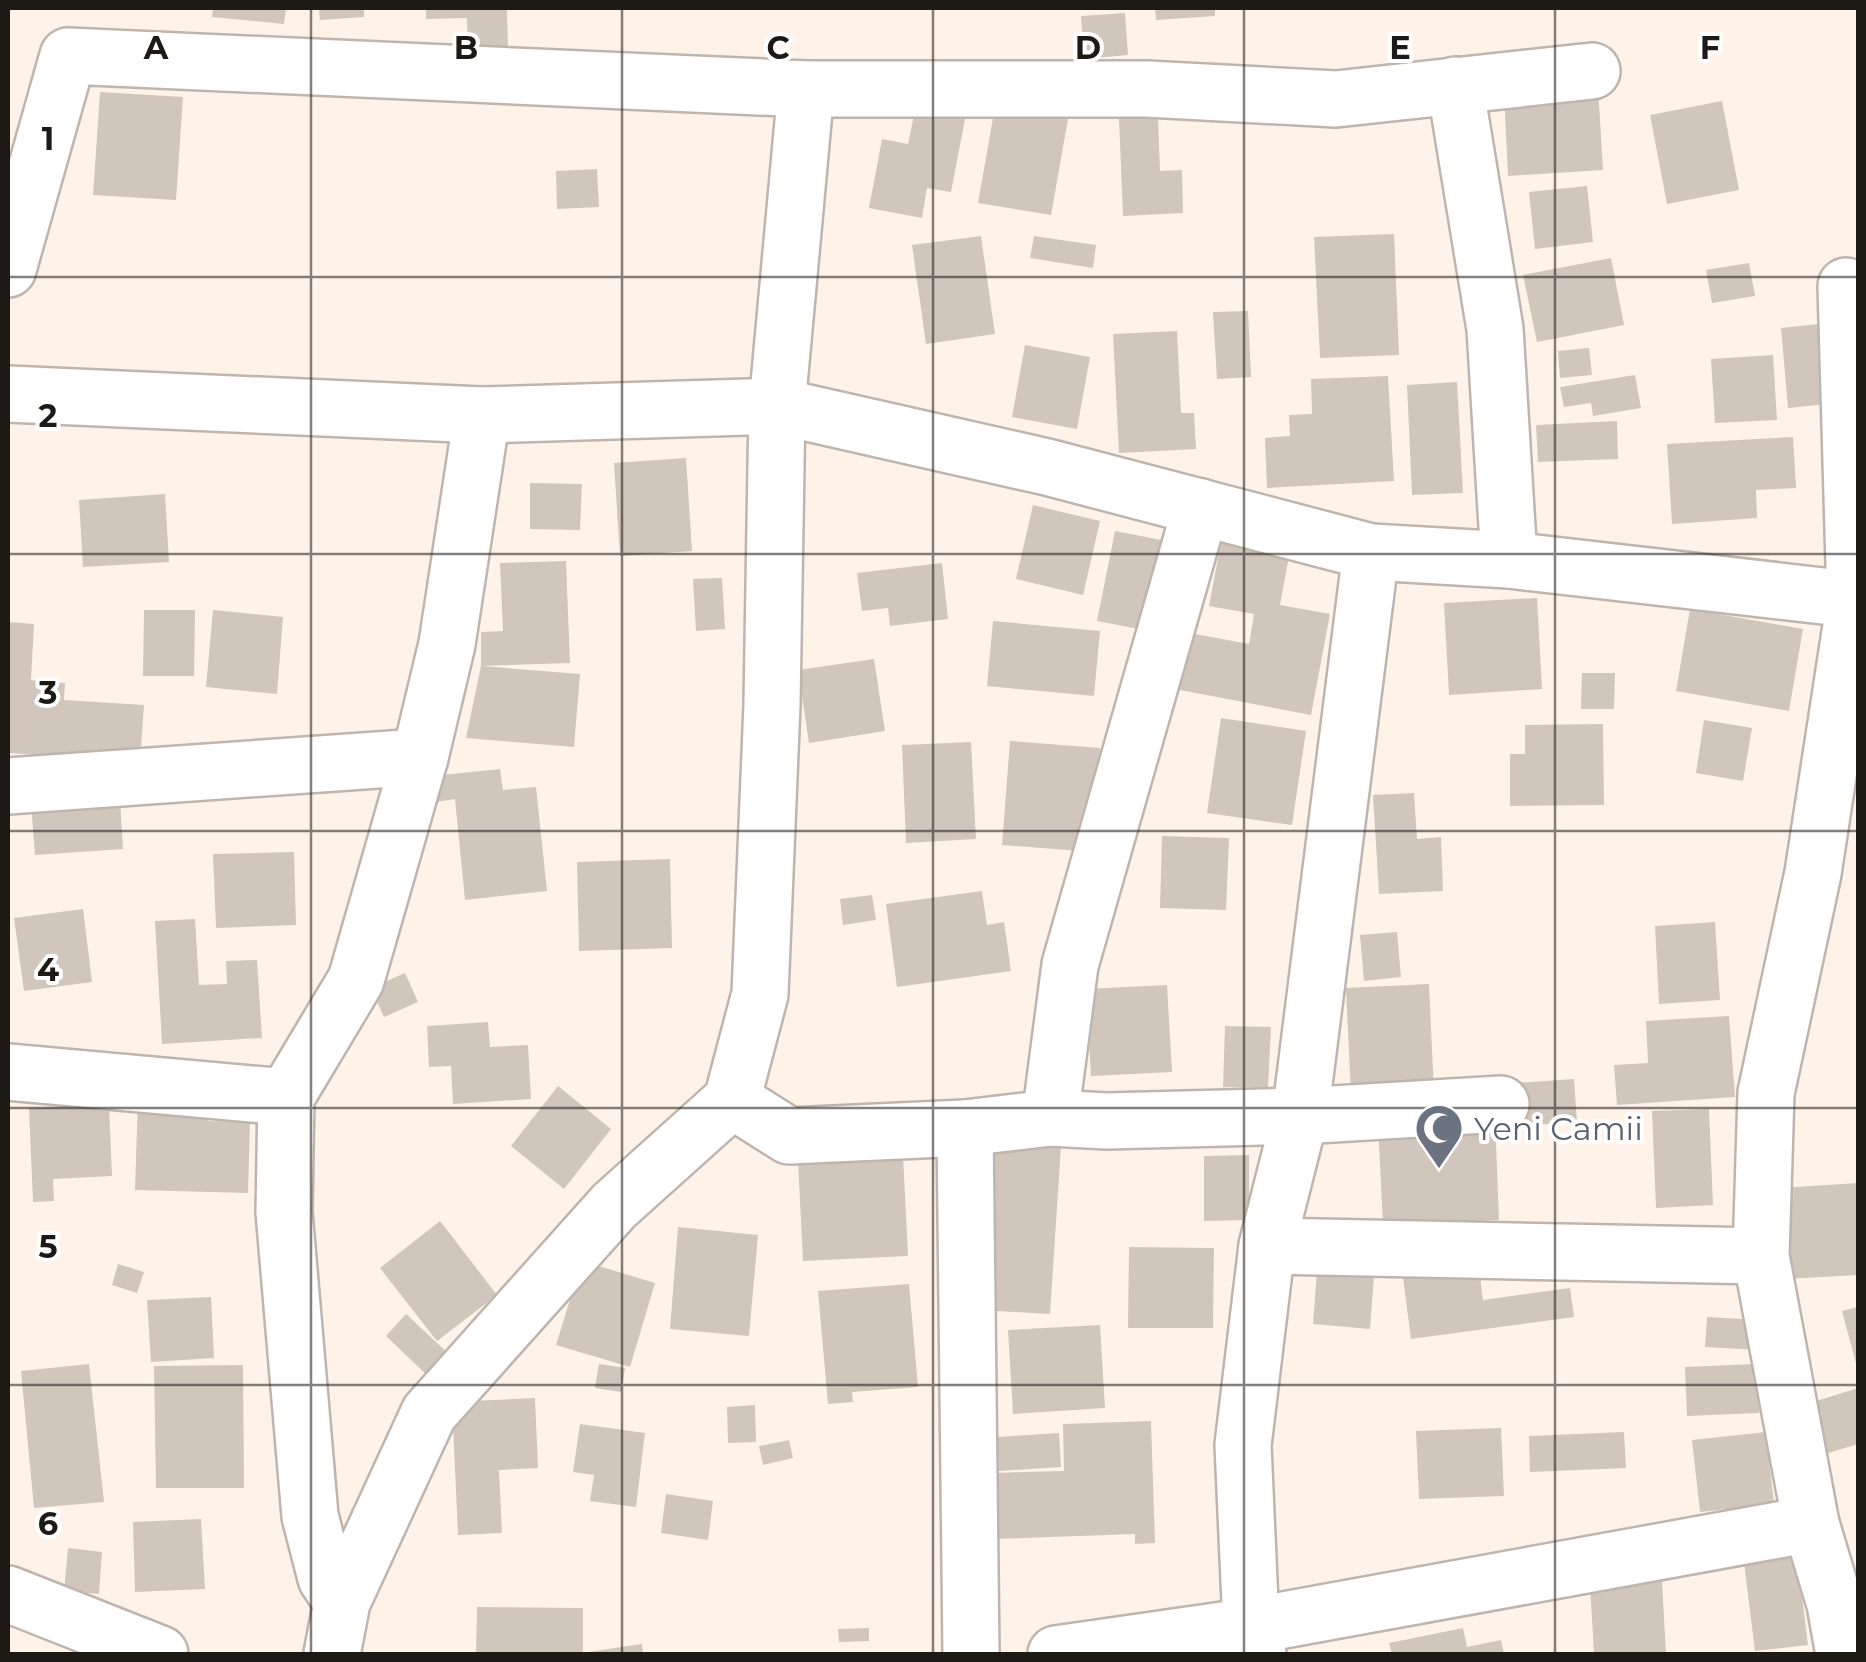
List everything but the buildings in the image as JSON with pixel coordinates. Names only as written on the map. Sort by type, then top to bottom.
[{"type":"street","points":[[8,269],[68,56],[806,90],[1147,89],[1336,99],[1592,71]]},
{"type":"street","points":[[1455,85],[1496,329],[1509,560]]},
{"type":"street","points":[[337,1628],[428,1413],[614,1206],[732,1100],[760,994],[772,705],[777,406],[806,90]]},
{"type":"street","points":[[1844,1654],[1835,1604],[1812,1524],[1761,1256],[1766,1093],[1836,874],[1857,600],[1846,286]]},
{"type":"street","points":[[8,394],[482,415],[777,406],[1047,466],[1371,552],[1509,560],[1857,600]]},
{"type":"street","points":[[337,1628],[310,1516],[284,1212],[286,1097],[356,980],[420,757],[447,644],[482,415]]},
{"type":"street","points":[[1050,1118],[1070,966],[1200,506]]},
{"type":"street","points":[[1255,1640],[1243,1445],[1267,1246],[1300,1116],[1371,552]]},
{"type":"street","points":[[8,786],[420,757]]},
{"type":"street","points":[[8,1072],[286,1097]]},
{"type":"street","points":[[732,1100],[789,1136],[965,1128],[1050,1118],[1107,1121],[1300,1116],[1501,1104]]},
{"type":"street","points":[[965,1128],[971,1654]]},
{"type":"street","points":[[1267,1246],[1761,1256]]},
{"type":"street","points":[[1056,1654],[1255,1640],[1812,1524]]},
{"type":"street","points":[[8,1594],[160,1654]]},
{"type":"place","name":"Yeni Camii","points":[[1439,1170]]}]
